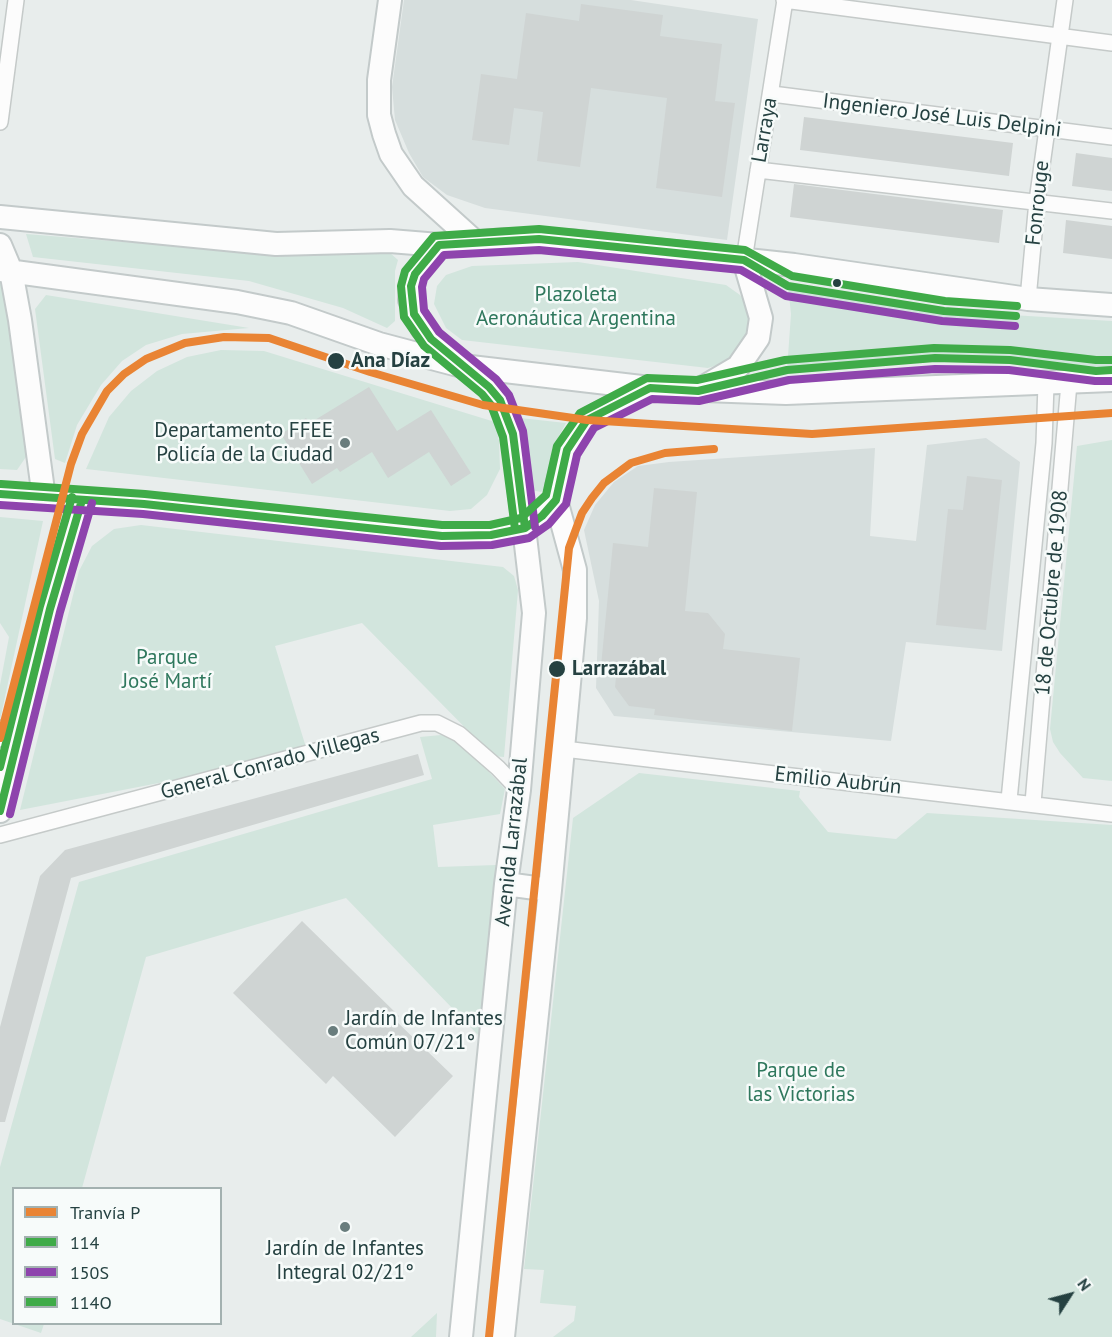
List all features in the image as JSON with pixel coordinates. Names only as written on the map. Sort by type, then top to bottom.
[{"type":"main road","points":[[390,0],[379,89],[379,115],[391,154],[413,186],[475,242]]},
{"type":"main road","points":[[0,217],[276,244],[390,241],[439,245],[475,242],[560,241],[744,260],[1028,299],[1112,305]]},
{"type":"main road","points":[[0,245],[44,498]]},
{"type":"main road","name":"Avenida Larrazábal","points":[[439,245],[415,274],[410,300],[422,328],[462,366],[489,387],[504,410],[513,434],[534,614],[519,790],[506,884],[461,1337]]},
{"type":"main road","points":[[698,391],[738,367],[758,338],[761,318],[744,260]]},
{"type":"main road","points":[[6,271],[249,304],[291,313],[379,344],[462,366],[650,388],[786,393],[1112,380]]},
{"type":"main road","name":"Avenida Larrazábal","points":[[503,1337],[564,749],[577,588],[556,500],[561,468],[567,450],[587,420],[650,388]]},
{"type":"main road","points":[[0,494],[144,504],[442,536],[491,535],[525,528],[542,516],[556,500]]},
{"type":"main road","points":[[0,811],[8,740],[82,500]]},
{"type":"main road","points":[[506,884],[550,890]]},
{"type":"street","points":[[0,122],[16,0]]},
{"type":"street","points":[[785,0],[1112,43]]},
{"type":"street","name":"Larraya","points":[[744,260],[772,94],[785,0]]},
{"type":"street","name":"Fonrouge","points":[[1028,299],[1037,201],[1065,0]]},
{"type":"street","name":"Ingeniero José Luis Delpini","points":[[772,94],[1112,137]]},
{"type":"street","points":[[758,170],[1112,211]]},
{"type":"street","name":"18 de Octubre de 1908","points":[[1033,803],[1069,383]]},
{"type":"street","name":"18 de Octubre de 1908","points":[[1009,800],[1044,443],[1046,384]]},
{"type":"street","name":"General Conrado Villegas","points":[[0,835],[23,831],[323,747],[421,723],[437,723],[459,734],[519,790]]},
{"type":"street","name":"Emilio Aubrún","points":[[564,749],[1112,814]]},
{"type":"shaded area","points":[[404,0],[631,0],[758,19],[727,240],[485,208],[447,195],[423,177],[409,153],[395,120],[392,87]]},
{"type":"shaded area","points":[[986,438],[1020,462],[1002,651],[906,642],[891,741],[614,716],[596,688],[599,601],[584,530],[595,505],[614,482],[638,466],[875,448],[870,536],[916,541],[927,445]]},
{"type":"green space","points":[[26,234],[273,254],[389,252],[398,260],[395,271],[395,321],[387,328],[343,308],[249,281],[33,257]]},
{"type":"green space","name":"Plazoleta Aeronáutica Argentina","points":[[578,262],[726,285],[740,295],[749,308],[752,321],[743,350],[724,363],[708,368],[462,340],[446,328],[434,304],[437,286],[446,275],[472,266]]},
{"type":"green space","points":[[0,284],[5,285],[28,454],[17,470],[0,469]]},
{"type":"green space","points":[[788,286],[944,311],[1112,321],[1112,370],[1096,371],[1010,360],[935,358],[787,370],[791,314]]},
{"type":"green space","points":[[46,295],[249,328],[182,334],[146,345],[122,361],[101,385],[77,425],[65,463],[55,459],[35,309]]},
{"type":"green space","points":[[221,350],[264,351],[495,422],[499,441],[500,469],[487,495],[471,509],[450,511],[86,469],[109,417],[131,391],[157,371],[187,357]]},
{"type":"green space","points":[[520,418],[566,423],[552,449],[547,486],[541,492],[531,490]]},
{"type":"green space","points":[[1112,440],[1112,781],[1083,778],[1060,753],[1053,742],[1050,729],[1077,446]]},
{"type":"green space","points":[[0,517],[43,521],[0,720],[0,685],[9,637],[0,623]]},
{"type":"green space","name":"Parque José Martí","points":[[141,525],[503,567],[514,576],[518,590],[504,757],[493,756],[362,623],[275,646],[308,754],[20,810],[79,571],[92,546],[114,529]]},
{"type":"green space","points":[[441,735],[458,739],[505,789],[500,814],[433,825],[438,867],[496,865],[480,1037],[346,898],[146,957],[82,1187],[12,1187],[12,1323],[0,1319],[0,1167],[79,882],[432,779],[420,737]]},
{"type":"green space","name":"Parque de las Victorias","points":[[639,773],[800,791],[799,797],[828,832],[896,839],[927,813],[1112,825],[1112,1337],[553,1337],[574,1321],[576,1306],[540,1303],[544,1270],[524,1269],[573,818]]},
{"type":"green space","points":[[437,1313],[436,1337],[411,1337]]},
{"type":"green space","points":[[18,1325],[44,1325],[41,1333]]},
{"type":"building","points":[[581,4],[663,15],[660,36],[722,44],[715,101],[735,103],[722,197],[656,188],[667,98],[591,88],[580,167],[537,161],[543,112],[514,108],[509,145],[472,140],[481,74],[517,79],[526,13],[579,21]]},
{"type":"building","points":[[804,117],[1013,143],[1009,176],[800,150]]},
{"type":"building","points":[[1076,153],[1112,158],[1112,191],[1072,186]]},
{"type":"building","points":[[794,184],[1003,210],[999,243],[790,217]]},
{"type":"building","points":[[1066,220],[1112,226],[1112,259],[1063,253]]},
{"type":"building","name":"Departamento FFEE Policía de la Ciudad","points":[[369,387],[397,431],[431,410],[471,473],[451,486],[429,452],[388,478],[372,452],[340,472],[337,468],[312,484],[281,434],[306,418],[310,423]]},
{"type":"building","points":[[967,476],[1002,480],[986,630],[936,625],[948,509],[963,510]]},
{"type":"building","points":[[654,488],[697,492],[685,611],[708,613],[725,634],[723,649],[800,658],[792,731],[654,715],[655,709],[629,706],[615,687],[617,667],[601,666],[613,543],[648,547]]},
{"type":"building","points":[[418,754],[424,775],[71,878],[5,1122],[0,1122],[0,1027],[40,876],[65,850]]},
{"type":"building","name":"Jardín de Infantes Común 07/21°","points":[[302,921],[399,1016],[395,1020],[453,1076],[395,1137],[333,1076],[326,1084],[233,993]]},
{"type":"tram line","name":"P","points":[[0,738],[71,464],[82,434],[107,391],[124,374],[146,359],[185,343],[224,337],[269,338],[370,372],[483,405],[587,420],[812,434],[1112,413]]},
{"type":"tram line","name":"P","points":[[489,1337],[569,548],[582,513],[592,498],[604,483],[631,463],[665,453],[714,449]]},
{"type":"transit line","name":"114O","points":[[515,529],[503,437],[491,405],[482,394],[424,346],[404,317],[401,286],[405,271],[434,236],[539,229],[745,250],[792,276],[945,301],[1017,306]]},
{"type":"transit line","name":"114","points":[[525,528],[513,434],[500,400],[489,387],[431,339],[414,314],[411,286],[415,274],[439,245],[539,239],[744,260],[788,286],[944,311],[1016,316]]},
{"type":"transit line","name":"150S","points":[[535,527],[523,431],[509,395],[496,379],[439,332],[424,310],[422,287],[424,279],[444,255],[539,250],[741,270],[786,296],[942,321],[1015,326]]},
{"type":"transit line","name":"114O","points":[[1,484],[145,494],[442,525],[490,525],[521,518],[546,495],[557,446],[580,413],[647,378],[697,380],[785,360],[934,348],[1010,350],[1111,360]]},
{"type":"transit line","name":"114","points":[[0,494],[144,504],[442,536],[491,535],[525,528],[542,516],[556,500],[567,450],[587,420],[650,388],[698,391],[787,370],[935,358],[1010,360],[1096,371],[1112,370]]},
{"type":"transit line","name":"150S","points":[[0,505],[143,514],[441,546],[492,545],[529,538],[549,524],[566,504],[577,455],[594,428],[652,399],[699,401],[789,380],[935,369],[1009,370],[1095,381],[1112,381]]},
{"type":"transit line","name":"114O","points":[[0,767],[40,606],[72,497]]},
{"type":"transit line","name":"114","points":[[0,811],[50,609],[82,500]]},
{"type":"transit line","name":"150S","points":[[10,814],[60,612],[92,503]]},
{"type":"place","name":"Ana Díaz","points":[[336,361]]},
{"type":"place","name":"Departamento FFEE Policía de la Ciudad","points":[[345,443]]},
{"type":"place","name":"Larrazábal","points":[[557,669]]},
{"type":"place","name":"Jardín de Infantes Común 07/21°","points":[[333,1031]]},
{"type":"place","name":"Jardín de Infantes Integral 02/21°","points":[[345,1227]]}]
